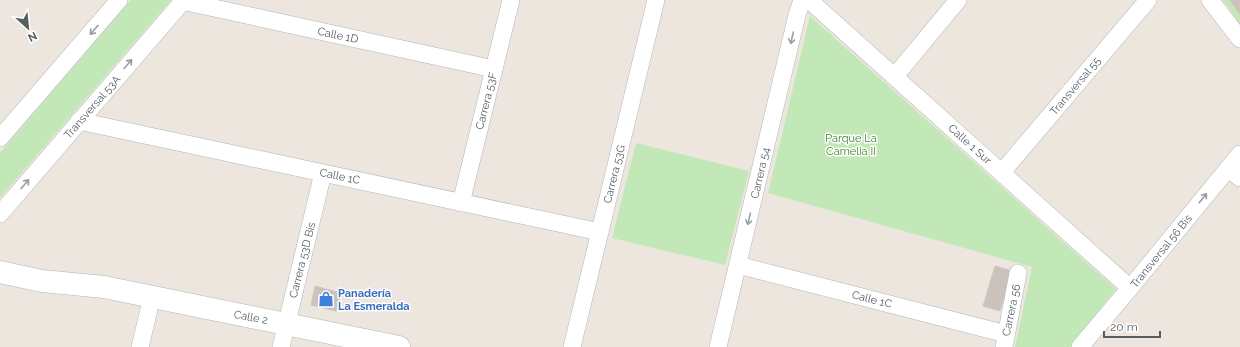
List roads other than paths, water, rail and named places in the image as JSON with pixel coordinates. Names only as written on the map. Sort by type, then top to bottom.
[{"type":"street","points":[[2,130],[119,0]]},
{"type":"street","name":"Carrera 53F","points":[[461,202],[510,0]]},
{"type":"street","name":"Carrera 53G","points":[[572,347],[656,0]]},
{"type":"street","name":"Carrera 54","points":[[718,347],[797,15],[802,0]]},
{"type":"street","name":"Calle 1 Sur","points":[[810,0],[1130,288]]},
{"type":"street","points":[[895,76],[958,0]]},
{"type":"street","name":"Transversal 55","points":[[1002,172],[1148,0]]},
{"type":"street","points":[[1210,0],[1240,39]]},
{"type":"street","name":"Calle 1D","points":[[183,1],[494,69]]},
{"type":"street","name":"Transversal 53A","points":[[0,214],[183,1]]},
{"type":"street","name":"Calle 1C","points":[[79,121],[600,232]]},
{"type":"street","name":"Transversal 56 Bis","points":[[1080,347],[1130,288],[1234,173],[1240,154]]},
{"type":"street","name":"Carrera 53D Bis","points":[[281,347],[324,173]]},
{"type":"street","name":"Calle 2","points":[[0,257],[45,267],[104,287]]},
{"type":"street","name":"Calle 1C","points":[[738,265],[1005,340]]},
{"type":"street","name":"Calle 2","points":[[0,272],[42,281],[104,287],[399,347]]},
{"type":"street","name":"Carrera 56","points":[[1005,340],[1018,273]]},
{"type":"street","points":[[140,347],[152,297]]},
{"type":"place","name":"Panadería La Esmeralda","points":[[326,299]]},
{"type":"park label","name":"Parque La Camelia II","points":[[851,144]]}]
